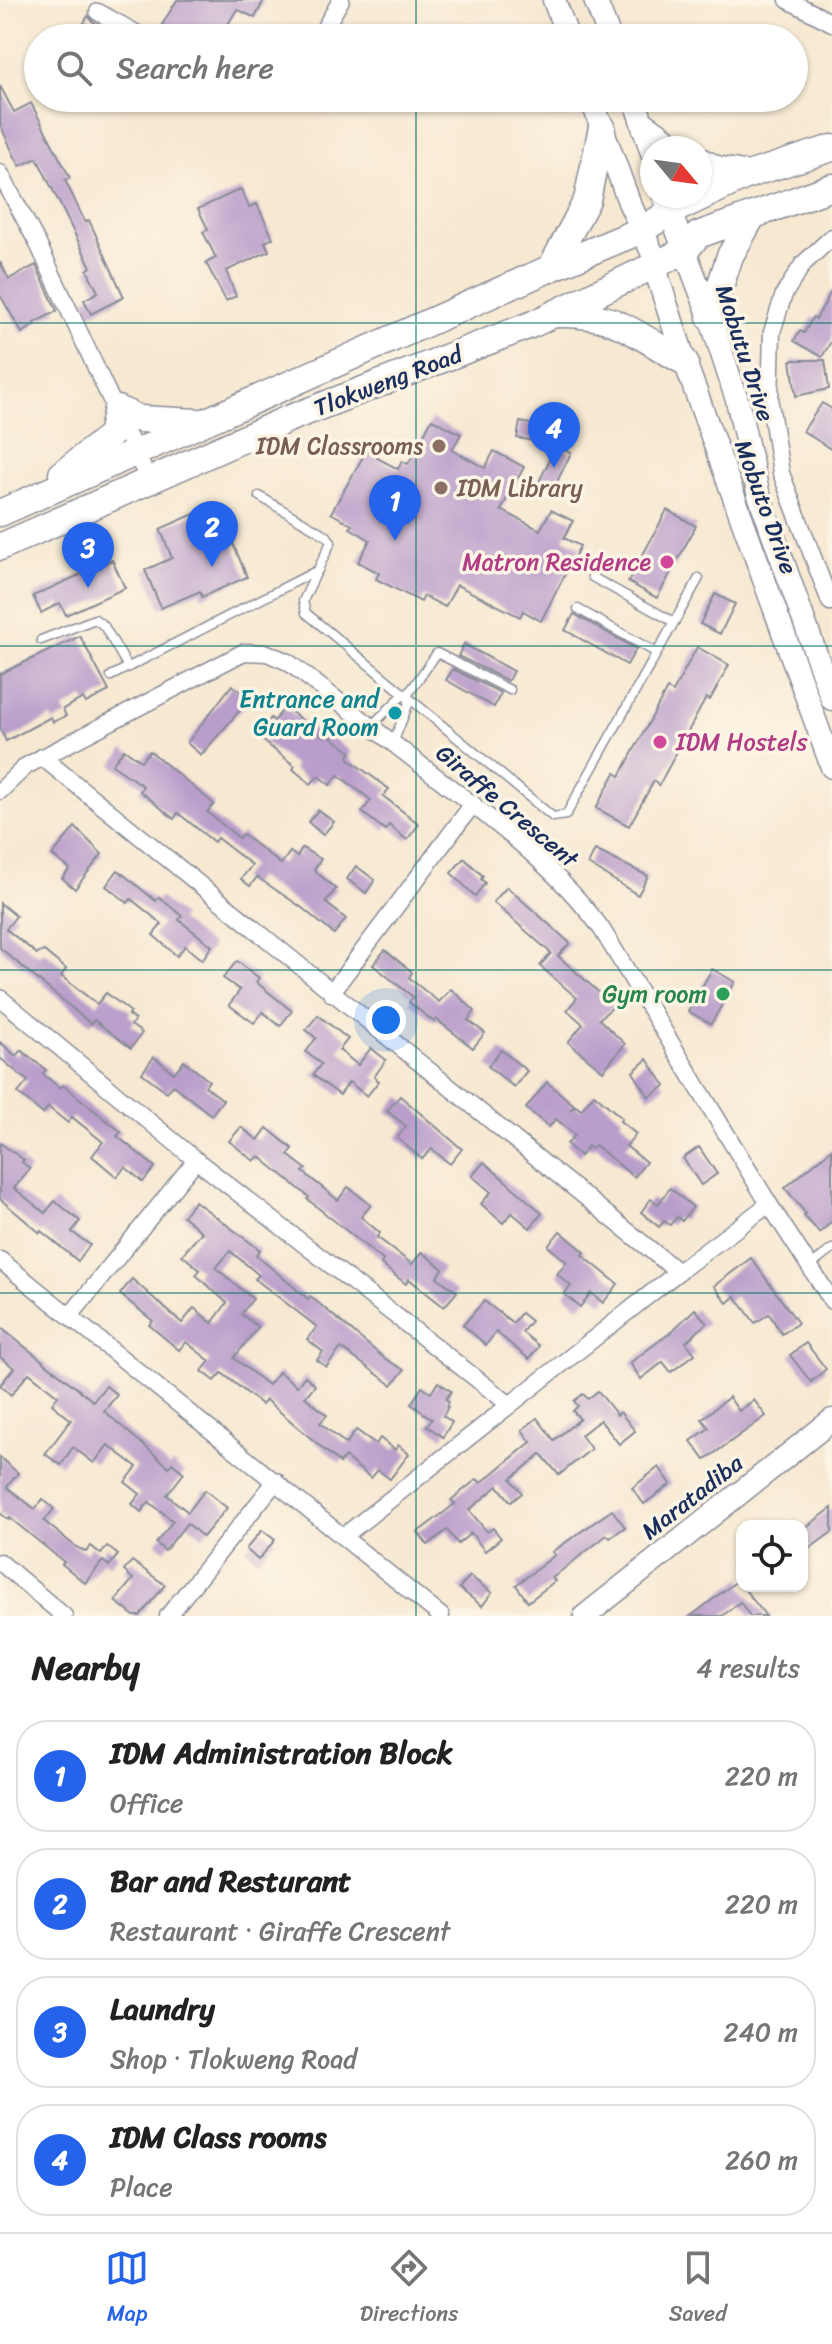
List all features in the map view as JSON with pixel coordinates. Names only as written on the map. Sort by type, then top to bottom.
[{"type":"main road","points":[[554,0],[563,24]]},
{"type":"main road","points":[[595,0],[604,24]]},
{"type":"main road","points":[[596,112],[657,263]]},
{"type":"main road","points":[[640,112],[648,136]]},
{"type":"main road","points":[[645,126],[659,136]]},
{"type":"main road","points":[[551,268],[587,200],[602,127]]},
{"type":"main road","name":"Tlokweng Road","points":[[712,188],[832,148]]},
{"type":"main road","points":[[712,166],[725,172],[748,175]]},
{"type":"main road","name":"Tlokweng Road","points":[[0,547],[288,419],[533,324],[686,250],[698,235],[832,187]]},
{"type":"main road","name":"Tlokweng Road","points":[[0,513],[642,230],[663,208]]},
{"type":"main road","name":"Mobutu Drive","points":[[669,208],[737,400],[758,492],[832,699]]},
{"type":"main road","points":[[710,317],[730,256],[753,215]]},
{"type":"main road","name":"Mobuto Drive","points":[[657,263],[658,278],[685,362],[832,767]]},
{"type":"main road","points":[[533,324],[552,315],[578,313],[605,319],[631,328],[685,362]]},
{"type":"main road","points":[[61,485],[61,474],[111,435],[117,409],[140,419],[202,423]]},
{"type":"main road","name":"Maratadiba","points":[[585,1616],[832,1420]]},
{"type":"street","points":[[327,24],[341,0]]},
{"type":"street","points":[[788,0],[832,23]]},
{"type":"street","points":[[98,12],[120,24]]},
{"type":"street","points":[[0,173],[38,244],[149,481]]},
{"type":"street","points":[[800,614],[831,601],[781,473],[770,403],[772,332],[784,294],[803,264],[832,237]]},
{"type":"street","name":"Giraffe Crescent","points":[[0,791],[26,766],[244,652],[267,653],[288,662],[473,804],[559,878],[601,928],[769,1204],[832,1301]]},
{"type":"street","points":[[42,757],[678,1272]]},
{"type":"street","points":[[331,993],[473,804]]},
{"type":"street","points":[[0,998],[196,1160],[510,1405]]},
{"type":"street","points":[[70,1316],[196,1160]]},
{"type":"street","points":[[344,1536],[678,1272],[769,1204]]},
{"type":"street","points":[[0,1260],[441,1616]]},
{"type":"street","points":[[168,1616],[276,1481]]},
{"type":"street","points":[[2,1569],[64,1616]]},
{"type":"lane","points":[[259,496],[327,536],[331,545],[303,601],[306,613],[553,817],[566,815],[699,578]]},
{"type":"lane","points":[[111,676],[319,569]]},
{"type":"lane","points":[[592,577],[674,622]]},
{"type":"lane","points":[[578,609],[657,653]]},
{"type":"lane","points":[[41,640],[95,619],[104,626],[128,667]]},
{"type":"lane","points":[[371,726],[406,697],[437,653],[510,690]]},
{"type":"lane","points":[[393,743],[406,697]]},
{"type":"lane","points":[[810,1266],[832,1249]]},
{"type":"building","points":[[177,0],[264,0],[255,18],[237,9],[228,24],[163,24]]},
{"type":"building","points":[[88,16],[97,24],[83,24]]},
{"type":"building","points":[[0,86],[14,112],[24,107],[24,112],[36,112],[70,178],[65,180],[85,222],[89,220],[124,297],[91,314],[84,300],[98,292],[87,270],[91,267],[37,158],[20,166],[0,124]]},
{"type":"building","points":[[241,189],[249,207],[257,204],[273,238],[265,242],[269,251],[226,271],[236,296],[226,301],[206,263],[216,258],[203,232],[208,229],[198,209]]},
{"type":"building","points":[[0,262],[9,279],[36,265],[57,311],[22,333],[0,295]]},
{"type":"building","points":[[832,290],[832,340],[822,357],[794,341],[800,331],[804,333],[813,317],[816,319]]},
{"type":"building","points":[[791,360],[825,360],[829,389],[796,396]]},
{"type":"building","points":[[822,403],[832,409],[832,450],[803,431]]},
{"type":"building","points":[[432,419],[461,434],[452,450],[485,468],[494,451],[524,467],[501,510],[540,530],[551,510],[573,521],[564,538],[580,546],[541,621],[523,611],[520,617],[457,585],[445,607],[424,596],[421,602],[376,579],[379,573],[358,562],[370,540],[331,513],[368,448],[379,454],[377,458],[398,469],[402,461],[408,464]]},
{"type":"building","points":[[520,422],[557,429],[555,445],[517,438]]},
{"type":"building","points":[[556,446],[571,453],[553,490],[538,484]]},
{"type":"building","points":[[212,506],[224,533],[228,531],[247,577],[202,597],[200,591],[161,608],[145,570],[172,558],[160,529]]},
{"type":"building","points":[[667,510],[696,526],[657,598],[628,582]]},
{"type":"building","points":[[112,560],[125,588],[66,615],[60,603],[41,613],[33,596]]},
{"type":"building","points":[[715,594],[735,604],[720,634],[700,624]]},
{"type":"building","points":[[574,614],[636,649],[627,665],[565,630]]},
{"type":"building","points":[[80,636],[109,691],[86,703],[83,698],[63,709],[66,716],[53,722],[51,717],[6,741],[0,728],[0,674]]},
{"type":"building","points":[[464,644],[513,671],[508,681],[458,656]]},
{"type":"building","points":[[697,647],[729,665],[710,700],[706,698],[659,785],[654,781],[629,826],[596,808],[615,773],[620,776],[667,689],[673,692]]},
{"type":"building","points":[[453,669],[501,693],[494,707],[446,680]]},
{"type":"building","points":[[232,685],[250,699],[201,755],[187,743]]},
{"type":"building","points":[[285,707],[318,733],[325,737],[327,734],[351,752],[348,756],[350,760],[389,789],[383,796],[419,824],[407,840],[389,825],[385,830],[362,812],[371,800],[338,775],[330,785],[318,776],[311,784],[293,769],[295,766],[257,736],[271,718],[274,721]]},
{"type":"building","points":[[124,749],[141,761],[150,751],[214,804],[207,812],[239,838],[242,834],[281,864],[290,852],[297,857],[302,848],[321,859],[314,870],[336,889],[325,902],[346,919],[334,934],[257,877],[250,886],[241,879],[252,865],[217,838],[214,842],[178,813],[174,819],[140,791],[143,786],[112,765]]},
{"type":"building","points":[[318,810],[334,822],[323,835],[308,822]]},
{"type":"building","points":[[75,827],[102,854],[75,889],[62,878],[70,869],[52,855]]},
{"type":"building","points":[[595,850],[648,876],[638,895],[588,864]]},
{"type":"building","points":[[464,858],[483,876],[481,879],[485,883],[475,896],[451,873]]},
{"type":"building","points":[[356,866],[375,880],[366,893],[347,879]]},
{"type":"building","points":[[118,870],[156,901],[159,897],[182,916],[179,920],[212,946],[202,960],[185,946],[177,956],[153,935],[162,924],[131,899],[128,903],[106,886]]},
{"type":"building","points":[[507,887],[570,943],[558,956],[603,996],[611,985],[620,1001],[599,1019],[625,1044],[603,1071],[568,1042],[583,1024],[567,1010],[577,998],[540,966],[551,953],[493,902]]},
{"type":"building","points":[[0,903],[16,916],[6,929],[37,954],[44,951],[66,969],[61,976],[97,1004],[106,993],[131,1012],[128,1015],[135,1020],[131,1025],[142,1033],[131,1048],[94,1020],[91,1024],[0,948]]},
{"type":"building","points":[[385,950],[412,972],[409,978],[439,1002],[451,989],[475,1011],[468,1020],[485,1033],[473,1048],[409,1002],[413,997],[373,965]]},
{"type":"building","points":[[237,961],[259,978],[256,982],[292,1011],[280,1026],[263,1012],[254,1023],[229,1005],[240,990],[223,978]]},
{"type":"building","points":[[712,969],[735,982],[711,1024],[688,1011]]},
{"type":"building","points":[[318,1015],[348,1039],[339,1050],[358,1065],[371,1048],[386,1060],[374,1077],[379,1081],[367,1096],[349,1082],[340,1095],[313,1075],[321,1064],[306,1052],[316,1038],[306,1030]]},
{"type":"building","points":[[0,1042],[16,1056],[21,1050],[46,1070],[43,1074],[60,1088],[63,1085],[121,1132],[117,1136],[155,1167],[143,1182],[125,1167],[117,1177],[92,1156],[103,1142],[72,1117],[68,1123],[48,1107],[43,1114],[18,1093],[28,1081],[0,1058]]},
{"type":"building","points":[[501,1050],[527,1071],[514,1087],[488,1066]]},
{"type":"building","points":[[154,1057],[174,1073],[184,1061],[209,1081],[205,1086],[223,1100],[211,1115],[173,1085],[167,1092],[142,1073]]},
{"type":"building","points":[[647,1059],[665,1086],[649,1097],[633,1072]]},
{"type":"building","points":[[547,1082],[574,1105],[570,1110],[576,1106],[581,1110],[594,1094],[622,1118],[620,1121],[636,1134],[626,1146],[646,1162],[634,1177],[595,1145],[592,1149],[588,1146],[580,1156],[567,1144],[575,1135],[556,1119],[549,1127],[526,1108]]},
{"type":"building","points":[[400,1096],[462,1149],[450,1164],[432,1149],[422,1159],[397,1138],[406,1126],[387,1111]]},
{"type":"building","points":[[241,1127],[258,1140],[267,1128],[293,1149],[288,1155],[306,1169],[303,1172],[338,1200],[348,1187],[371,1205],[361,1217],[380,1233],[377,1237],[412,1264],[422,1252],[443,1269],[437,1277],[457,1292],[444,1307],[409,1279],[406,1284],[381,1264],[383,1260],[259,1156],[254,1161],[229,1141]]},
{"type":"building","points":[[0,1143],[24,1160],[22,1162],[30,1169],[14,1188],[45,1213],[55,1201],[80,1221],[72,1232],[90,1245],[78,1261],[0,1199]]},
{"type":"building","points":[[699,1147],[717,1174],[701,1185],[683,1158]]},
{"type":"building","points":[[832,1149],[832,1221],[820,1233],[785,1188]]},
{"type":"building","points":[[484,1162],[542,1213],[530,1228],[512,1213],[503,1223],[481,1204],[491,1192],[472,1176]]},
{"type":"building","points":[[670,1188],[693,1207],[682,1221],[677,1217],[670,1225],[664,1221],[659,1227],[641,1212],[651,1199],[658,1204]]},
{"type":"building","points":[[195,1201],[260,1250],[256,1255],[308,1299],[310,1296],[384,1358],[404,1370],[392,1385],[341,1348],[326,1367],[317,1360],[323,1352],[307,1339],[317,1327],[255,1279],[259,1275],[230,1251],[216,1268],[253,1299],[241,1314],[258,1327],[234,1358],[268,1385],[279,1372],[297,1386],[305,1376],[315,1385],[305,1397],[327,1415],[320,1423],[346,1444],[356,1430],[376,1444],[380,1438],[395,1450],[398,1445],[409,1454],[390,1479],[378,1470],[371,1478],[345,1457],[340,1463],[266,1400],[262,1405],[222,1373],[215,1381],[202,1371],[210,1361],[186,1342],[179,1350],[149,1325],[153,1321],[120,1294],[132,1279],[182,1323],[194,1308],[212,1323],[227,1303],[196,1275],[200,1270],[182,1255],[202,1232],[183,1216]]},
{"type":"building","points":[[560,1231],[585,1252],[582,1255],[618,1284],[603,1303],[591,1293],[580,1307],[564,1294],[571,1286],[557,1274],[567,1262],[548,1246]]},
{"type":"building","points":[[751,1258],[798,1323],[782,1334],[769,1314],[755,1323],[735,1296],[727,1303],[714,1286]]},
{"type":"building","points":[[484,1301],[513,1323],[521,1313],[531,1321],[522,1332],[539,1346],[529,1359],[496,1332],[486,1345],[463,1325]]},
{"type":"building","points":[[695,1309],[707,1323],[686,1342],[695,1354],[671,1372],[663,1362],[641,1379],[630,1363]]},
{"type":"building","points":[[0,1327],[93,1401],[106,1386],[117,1395],[104,1411],[169,1467],[172,1463],[184,1473],[167,1495],[188,1512],[205,1490],[227,1508],[203,1537],[187,1523],[165,1551],[156,1543],[173,1521],[149,1502],[141,1512],[132,1504],[140,1494],[125,1482],[137,1467],[108,1445],[94,1463],[73,1447],[61,1465],[45,1454],[71,1420],[52,1404],[58,1396],[29,1373],[11,1395],[0,1385],[14,1368],[0,1357]]},
{"type":"building","points":[[806,1343],[826,1369],[811,1382],[790,1355]]},
{"type":"building","points":[[438,1382],[451,1391],[443,1416],[452,1422],[443,1437],[427,1426],[432,1419],[411,1404],[422,1387],[431,1393]]},
{"type":"building","points":[[598,1391],[635,1431],[619,1444],[600,1420],[581,1435],[591,1449],[559,1475],[541,1454],[511,1479],[522,1493],[511,1502],[498,1486],[469,1510],[487,1532],[493,1528],[501,1538],[485,1551],[471,1533],[458,1544],[447,1530],[428,1545],[418,1532],[455,1504],[451,1500],[477,1479],[481,1483],[531,1442],[522,1430],[537,1418],[554,1440],[580,1419],[573,1411],[578,1406],[574,1401],[583,1394],[588,1399]]},
{"type":"building","points":[[729,1397],[739,1411],[754,1400],[766,1416],[705,1460],[691,1441],[709,1428],[702,1419]]},
{"type":"building","points":[[0,1457],[18,1473],[7,1487],[35,1509],[43,1499],[54,1509],[44,1521],[76,1547],[86,1552],[91,1546],[101,1554],[107,1546],[118,1555],[109,1566],[103,1561],[85,1583],[62,1564],[64,1562],[0,1513]]},
{"type":"building","points":[[659,1467],[671,1484],[644,1504],[632,1488]]},
{"type":"building","points":[[832,1508],[832,1532],[808,1550],[808,1526]]},
{"type":"building","points":[[612,1510],[625,1527],[610,1538],[607,1535],[552,1578],[555,1581],[528,1602],[516,1585],[555,1555],[552,1552]]},
{"type":"building","points":[[262,1530],[275,1540],[258,1560],[246,1549]]},
{"type":"building","points":[[132,1561],[165,1585],[140,1616],[134,1616],[115,1601],[133,1579],[124,1571]]},
{"type":"building","points":[[470,1576],[492,1593],[482,1606],[459,1588]]},
{"type":"building","points":[[736,1582],[736,1592],[747,1592],[766,1616],[750,1616],[740,1602],[722,1616],[691,1616]]},
{"type":"place","name":"IDM Classrooms","points":[[439,446]]},
{"type":"place","name":"IDM Class rooms","points":[[554,468]]},
{"type":"place","name":"IDM Library","points":[[441,488]]},
{"type":"place","name":"IDM Administration Block","points":[[395,541]]},
{"type":"place","name":"Matron Residence","points":[[667,562]]},
{"type":"place","name":"Bar and Resturant","points":[[212,567]]},
{"type":"place","name":"Laundry","points":[[88,588]]},
{"type":"place","name":"Entrance and Guard Room","points":[[395,713]]},
{"type":"place","name":"IDM Hostels","points":[[660,742]]},
{"type":"place","name":"Gym room","points":[[723,994]]}]
